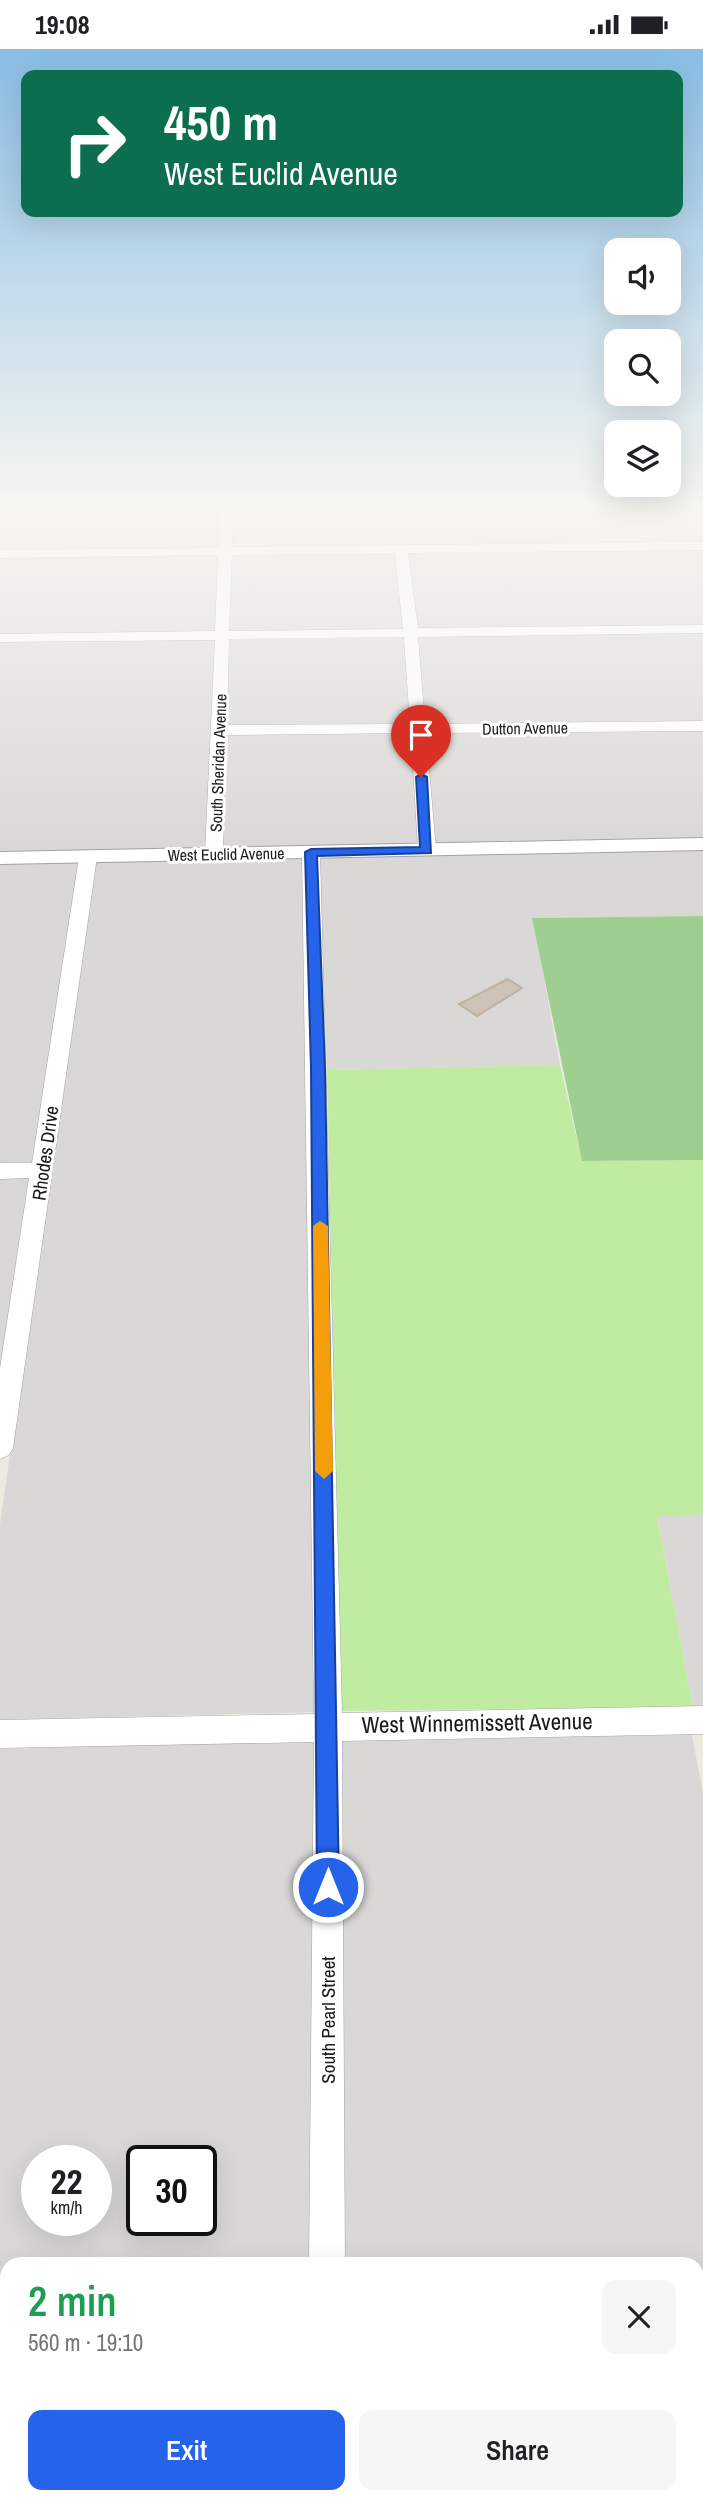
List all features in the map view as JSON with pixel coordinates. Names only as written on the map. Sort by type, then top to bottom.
[{"type":"street","name":"South Sheridan Avenue","points":[[215,853],[224,620]]},
{"type":"street","points":[[409,620],[427,850]]},
{"type":"street","points":[[0,638],[703,629]]},
{"type":"street","name":"Dutton Avenue","points":[[220,730],[703,726]]},
{"type":"street","name":"West Euclid Avenue","points":[[0,858],[703,845]]},
{"type":"street","name":"South Pearl Street","points":[[311,852],[328,1726],[327,2257]]},
{"type":"street","name":"Rhodes Drive","points":[[0,1448],[89,857]]},
{"type":"street","points":[[0,1171],[42,1170]]},
{"type":"street","name":"West Winnemissett Avenue","points":[[0,1734],[703,1721]]},
{"type":"shaded area","points":[[0,620],[217,620],[217,632],[0,635]]},
{"type":"shaded area","points":[[230,620],[403,620],[404,630],[230,631]]},
{"type":"shaded area","points":[[416,620],[703,620],[703,626],[417,629]]},
{"type":"shaded area","points":[[703,633],[703,722],[424,724],[417,636]]},
{"type":"shaded area","points":[[405,637],[411,724],[227,726],[230,638]]},
{"type":"shaded area","points":[[217,639],[207,849],[0,853],[0,642]]},
{"type":"shaded area","points":[[703,730],[703,840],[434,845],[425,733]]},
{"type":"shaded area","points":[[411,733],[419,845],[222,848],[227,735]]},
{"type":"shaded area","points":[[703,850],[703,916],[533,918],[560,1065],[327,1070],[319,857]]},
{"type":"shaded area","points":[[304,857],[315,1712],[0,1720],[0,1524],[95,862]]},
{"type":"shaded area","points":[[80,862],[34,1162],[0,1163],[0,863]]},
{"type":"shaded area","points":[[0,1178],[31,1178],[0,1377]]},
{"type":"shaded area","points":[[703,1514],[703,1706],[693,1707],[657,1515]]},
{"type":"shaded area","points":[[692,1735],[703,1793],[703,2257],[343,2257],[341,1739]]},
{"type":"shaded area","points":[[316,1740],[311,2257],[0,2257],[0,1749]]},
{"type":"green space","points":[[703,916],[703,1160],[582,1161],[532,918]]},
{"type":"green space","points":[[560,1065],[582,1161],[703,1160],[703,1514],[657,1516],[693,1707],[341,1711],[327,1070]]},
{"type":"building","points":[[508,979],[522,988],[477,1016],[459,1004]]},
{"type":"slow traffic","points":[[320,1226],[324,1471]]},
{"type":"route","points":[[328,1887],[318,1068],[311,852],[427,850],[421,777]]}]
